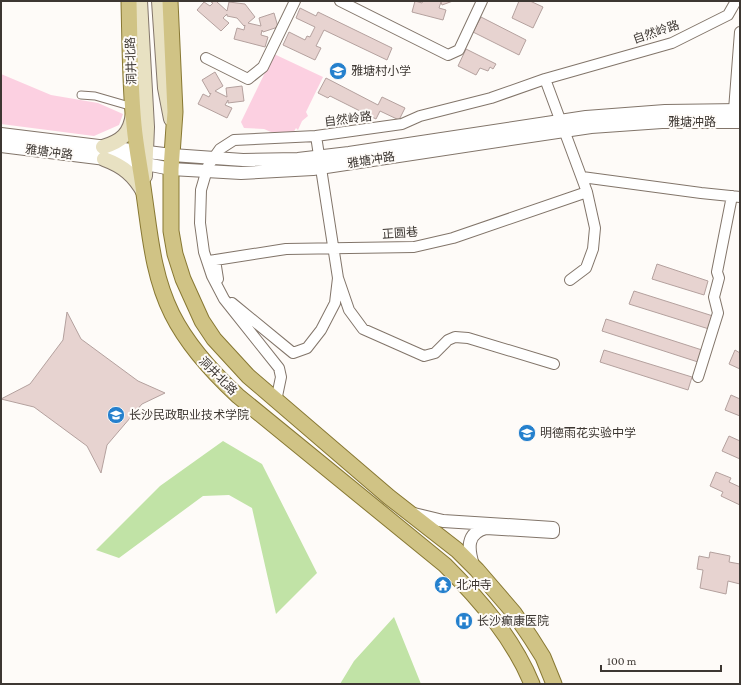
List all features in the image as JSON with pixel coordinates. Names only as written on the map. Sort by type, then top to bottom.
[{"type":"main road","name":"洞井北路","points":[[129,1],[133,109],[142,158],[144,193],[151,243],[160,285],[172,314],[200,358],[238,396],[445,565],[477,599],[493,619],[512,646],[532,684]]},
{"type":"main road","points":[[140,1],[147,127],[142,158]]},
{"type":"main road","points":[[159,1],[165,88],[173,133]]},
{"type":"main road","name":"洞井北路","points":[[170,1],[175,112],[171,162],[171,231],[175,254],[202,320],[214,339],[248,376],[406,510],[457,550],[472,565],[497,592],[518,619],[542,657],[554,684]]},
{"type":"main road","points":[[133,109],[129,129],[118,142],[103,153],[114,163],[129,172],[139,183],[144,193]]},
{"type":"street","points":[[206,58],[248,79],[262,67],[295,1]]},
{"type":"street","points":[[340,1],[448,55],[459,50],[482,1]]},
{"type":"street","name":"自然岭路","points":[[276,401],[281,378],[279,368],[224,299],[212,276],[211,261],[204,252],[200,223],[201,190],[208,166],[220,149],[234,140],[316,136],[402,124],[420,116],[491,98],[545,79],[672,43],[728,15],[736,1]]},
{"type":"street","points":[[737,110],[740,32]]},
{"type":"street","points":[[545,79],[582,177],[595,228],[593,250],[586,268],[570,280]]},
{"type":"street","points":[[81,95],[95,96],[133,109]]},
{"type":"street","name":"雅塘冲路","points":[[563,126],[586,117],[665,111],[737,110]]},
{"type":"street","name":"雅塘冲路","points":[[1,134],[103,153],[171,162],[207,170],[241,172],[320,162],[563,126],[591,127],[662,122],[740,122]]},
{"type":"street","points":[[316,136],[338,278],[349,310],[363,329],[424,356],[435,353],[448,340],[455,337],[468,338],[554,364]]},
{"type":"street","name":"雅塘冲路","points":[[1,146],[103,153]]},
{"type":"street","name":"雅塘冲路","points":[[171,162],[213,158],[243,160],[298,159],[320,162]]},
{"type":"street","points":[[582,177],[736,197],[717,272],[719,278],[714,297],[718,313],[698,377]]},
{"type":"street","name":"正圆巷","points":[[211,261],[286,249],[414,247],[453,238],[587,192]]},
{"type":"street","points":[[211,261],[218,282],[227,298],[293,353],[307,348],[320,330],[335,303],[338,278]]},
{"type":"street","points":[[406,510],[414,514],[443,521],[553,528],[553,532],[486,528],[476,532],[469,546],[472,565]]},
{"type":"shaded area","points":[[274,54],[323,77],[306,112],[308,116],[302,121],[298,130],[296,128],[293,133],[271,132],[264,129],[244,128],[241,122]]},
{"type":"shaded area","points":[[1,74],[51,95],[98,103],[123,114],[119,125],[94,136],[1,124]]},
{"type":"shaded area","points":[[223,441],[262,464],[317,573],[276,614],[252,508],[229,495],[203,496],[119,558],[96,550],[160,486]]},
{"type":"shaded area","points":[[394,617],[421,684],[340,684],[354,661]]},
{"type":"building","points":[[211,1],[219,1],[217,2],[227,11],[229,2],[245,4],[255,17],[248,23],[261,26],[259,18],[274,13],[278,27],[263,32],[262,30],[261,35],[268,37],[265,47],[234,39],[237,28],[244,30],[245,25],[244,26],[237,18],[227,16],[227,14],[223,18],[229,23],[221,31],[197,10],[204,2],[210,6],[213,3]]},
{"type":"building","points":[[415,1],[422,3],[423,1],[453,1],[442,5],[441,2],[439,8],[446,10],[443,20],[412,12]]},
{"type":"building","points":[[519,1],[530,1],[543,7],[533,28],[512,18]]},
{"type":"building","points":[[300,8],[316,16],[318,12],[392,48],[387,60],[324,30],[316,46],[321,48],[315,60],[283,45],[289,32],[305,40],[307,36],[310,37],[315,27],[296,18]]},
{"type":"building","points":[[481,17],[526,40],[519,55],[473,32]]},
{"type":"building","points":[[466,49],[496,64],[493,69],[490,67],[488,71],[480,68],[476,75],[458,66]]},
{"type":"building","points":[[215,72],[223,86],[215,91],[227,97],[226,88],[242,86],[244,101],[228,103],[228,100],[225,105],[232,108],[227,118],[198,104],[203,94],[209,97],[211,93],[210,94],[202,80]]},
{"type":"building","points":[[326,78],[378,105],[382,97],[405,108],[399,120],[380,111],[376,119],[330,96],[328,98],[318,93]]},
{"type":"building","points":[[657,264],[708,281],[704,295],[652,279]]},
{"type":"building","points":[[634,291],[713,316],[709,329],[629,304]]},
{"type":"building","points":[[67,312],[81,339],[138,381],[165,393],[142,404],[107,445],[101,473],[87,446],[34,407],[1,399],[30,384],[63,340]]},
{"type":"building","points":[[606,319],[702,350],[698,362],[602,331]]},
{"type":"building","points":[[604,350],[692,377],[688,390],[600,362]]},
{"type":"building","points":[[735,350],[740,353],[740,369],[729,364]]},
{"type":"building","points":[[731,395],[740,399],[740,416],[725,410]]},
{"type":"building","points":[[729,436],[740,441],[740,459],[722,451]]},
{"type":"building","points":[[716,472],[731,478],[729,482],[740,487],[740,505],[721,496],[723,492],[710,486]]},
{"type":"building","points":[[710,552],[730,556],[729,562],[740,564],[740,584],[728,581],[726,594],[700,588],[703,570],[697,569],[699,556],[709,558]]},
{"type":"place","name":"雅塘村小学","points":[[338,71]]},
{"type":"place","name":"长沙民政职业技术学院","points":[[116,415]]},
{"type":"place","name":"明德雨花实验中学","points":[[527,433]]},
{"type":"place","name":"北冲寺","points":[[443,585]]},
{"type":"place","name":"长沙癫康医院","points":[[464,621]]}]
